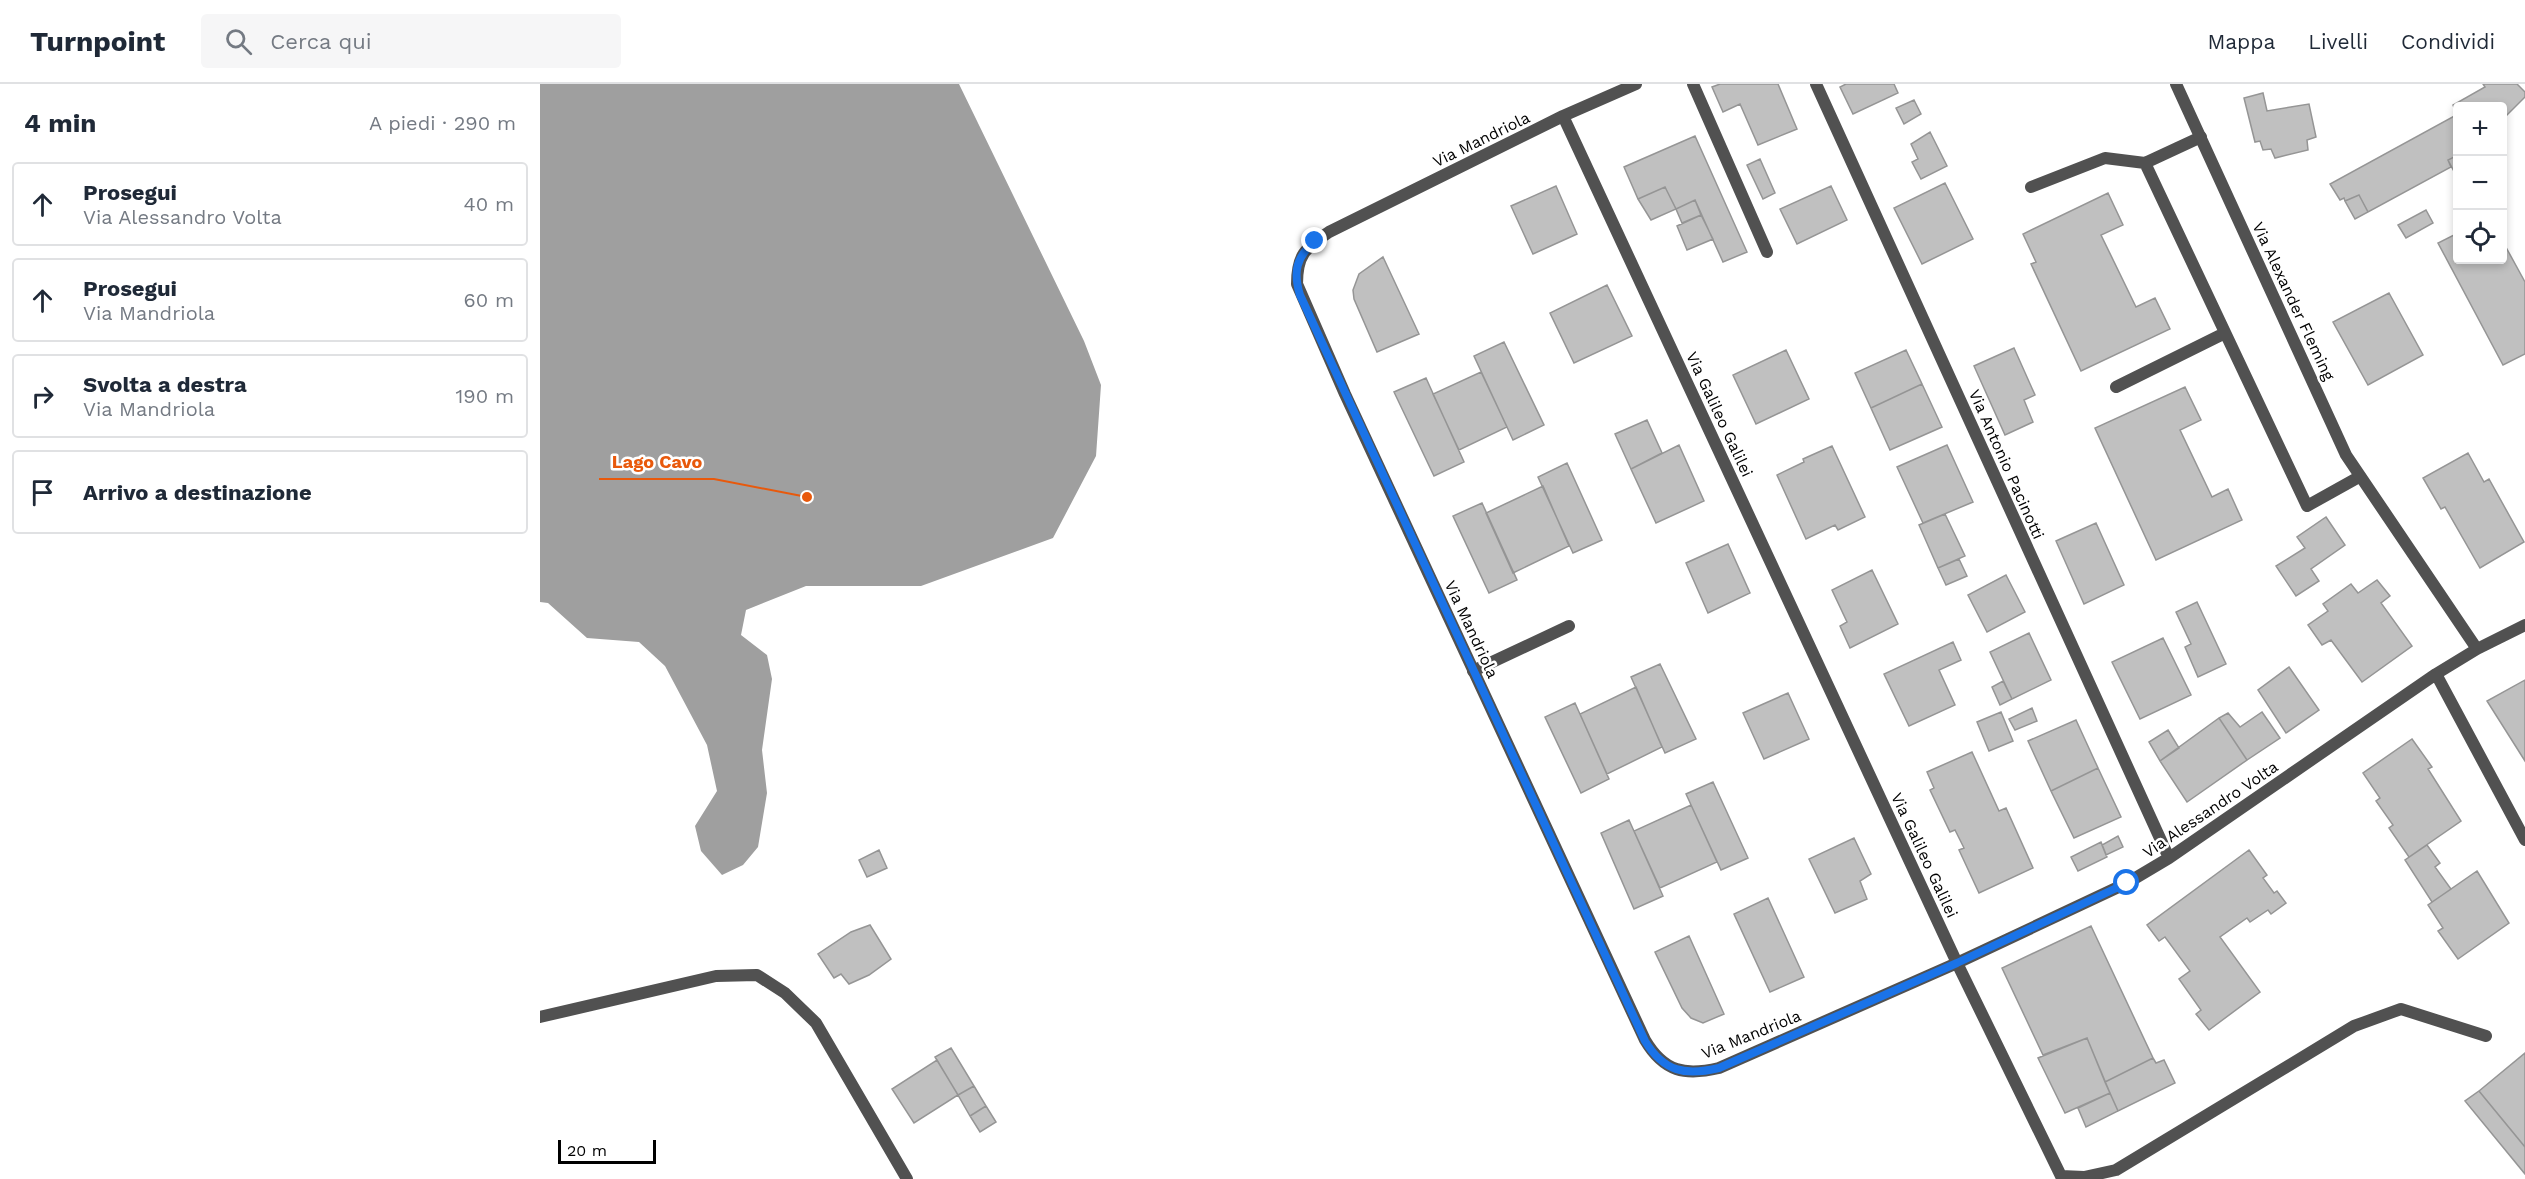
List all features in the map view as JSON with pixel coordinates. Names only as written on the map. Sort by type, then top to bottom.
[{"type":"street","name":"Via Mandriola","points":[[1636,84],[1563,116],[1329,232],[1301,255],[1297,270],[1300,295],[1653,1054],[1669,1067],[1683,1072],[1719,1068],[1957,963]]},
{"type":"street","points":[[1693,84],[1767,252]]},
{"type":"street","name":"Via Antonio Pacinotti","points":[[1816,84],[2169,858]]},
{"type":"street","name":"Via Alexander Fleming","points":[[2176,84],[2346,456],[2478,649]]},
{"type":"street","name":"Via Galileo Galilei","points":[[1563,116],[1957,963],[2061,1176],[2084,1178],[2116,1170],[2354,1026],[2402,1009],[2486,1036]]},
{"type":"street","points":[[2031,187],[2105,158],[2145,164],[2201,137]]},
{"type":"street","points":[[2145,164],[2307,506],[2359,477]]},
{"type":"street","points":[[2116,387],[2225,333]]},
{"type":"street","name":"Via Alessandro Volta","points":[[1957,963],[2127,883],[2169,858],[2436,674],[2525,625]]},
{"type":"street","points":[[1473,671],[1569,626]]},
{"type":"street","points":[[2436,674],[2525,840]]},
{"type":"street","points":[[540,1017],[716,976],[757,975],[785,993],[816,1023],[907,1179]]},
{"type":"shaded area","points":[[540,84],[959,84],[1084,341],[1101,385],[1096,456],[1053,538],[921,586],[806,586],[746,610],[741,635],[767,655],[772,679],[762,750],[767,793],[758,847],[743,865],[722,875],[701,851],[695,826],[717,791],[707,745],[665,666],[639,642],[587,638],[548,603],[540,602]]},
{"type":"building","points":[[1720,84],[1778,84],[1797,129],[1758,145],[1740,104],[1723,112],[1712,87]]},
{"type":"building","points":[[1846,84],[1894,84],[1898,93],[1853,114],[1840,87]]},
{"type":"building","points":[[2483,84],[2517,84],[2525,92],[2525,97],[2507,115],[2507,102],[2458,102],[2485,87]]},
{"type":"building","points":[[2263,93],[2267,111],[2309,104],[2316,137],[2307,140],[2308,150],[2275,158],[2271,149],[2263,150],[2260,141],[2255,142],[2244,98]]},
{"type":"building","points":[[1914,100],[1921,114],[1904,124],[1896,108]]},
{"type":"building","points":[[2453,117],[2453,158],[2448,160],[2451,167],[2368,212],[2359,195],[2345,201],[2344,198],[2340,200],[2330,184]]},
{"type":"building","points":[[1930,132],[1947,166],[1921,179],[1912,162],[1918,159],[1911,144]]},
{"type":"building","points":[[1695,136],[1747,252],[1723,262],[1695,200],[1676,209],[1665,187],[1638,199],[1624,167]]},
{"type":"building","points":[[2453,158],[2453,170],[2448,160]]},
{"type":"building","points":[[1760,159],[1775,193],[1763,199],[1747,165]]},
{"type":"building","points":[[1945,183],[1973,239],[1922,264],[1894,208]]},
{"type":"building","points":[[1556,186],[1577,234],[1533,254],[1511,206]]},
{"type":"building","points":[[1831,186],[1847,220],[1797,244],[1780,209]]},
{"type":"building","points":[[1665,187],[1676,209],[1651,220],[1638,199]]},
{"type":"building","points":[[2108,193],[2123,225],[2101,235],[2136,307],[2155,298],[2170,329],[2081,371],[2031,264],[2036,262],[2023,234]]},
{"type":"building","points":[[2359,195],[2368,212],[2355,219],[2345,201]]},
{"type":"building","points":[[1695,200],[1701,215],[1682,223],[1676,209]]},
{"type":"building","points":[[2426,210],[2433,223],[2406,238],[2398,225]]},
{"type":"building","points":[[1701,215],[1713,239],[1687,250],[1677,226]]},
{"type":"building","points":[[2453,236],[2453,264],[2507,264],[2507,249],[2525,282],[2525,354],[2503,365],[2438,243]]},
{"type":"building","points":[[1383,257],[1419,334],[1377,352],[1354,299],[1353,290],[1359,274]]},
{"type":"building","points":[[1607,285],[1632,336],[1574,363],[1550,313]]},
{"type":"building","points":[[2389,293],[2423,355],[2368,385],[2333,322]]},
{"type":"building","points":[[1504,342],[1544,425],[1513,440],[1474,356]]},
{"type":"building","points":[[2014,348],[2035,395],[2024,400],[2033,422],[2005,435],[1974,366]]},
{"type":"building","points":[[1786,350],[1809,399],[1756,424],[1733,375]]},
{"type":"building","points":[[1906,350],[1922,384],[1871,408],[1855,373]]},
{"type":"building","points":[[1481,372],[1507,427],[1459,450],[1433,394]]},
{"type":"building","points":[[1426,378],[1464,462],[1434,476],[1394,392]]},
{"type":"building","points":[[1922,384],[1942,427],[1890,450],[1871,408]]},
{"type":"building","points":[[2185,387],[2201,420],[2180,430],[2212,497],[2228,489],[2242,520],[2156,560],[2095,428]]},
{"type":"building","points":[[1647,420],[1662,453],[1631,469],[1615,434]]},
{"type":"building","points":[[1679,445],[1704,501],[1656,523],[1631,469]]},
{"type":"building","points":[[1947,445],[1973,502],[1923,523],[1897,467]]},
{"type":"building","points":[[1832,446],[1865,517],[1838,530],[1835,525],[1806,539],[1777,475],[1804,462],[1803,459]]},
{"type":"building","points":[[2468,453],[2484,482],[2489,479],[2524,542],[2480,568],[2445,507],[2441,509],[2423,478]]},
{"type":"building","points":[[1567,463],[1602,540],[1573,553],[1538,477]]},
{"type":"building","points":[[1543,486],[1569,546],[1513,573],[1486,513]]},
{"type":"building","points":[[1482,503],[1517,580],[1489,593],[1453,516]]},
{"type":"building","points":[[1945,514],[1965,556],[1938,568],[1919,525]]},
{"type":"building","points":[[2326,517],[2345,545],[2311,569],[2319,581],[2296,596],[2276,566],[2305,548],[2297,537]]},
{"type":"building","points":[[2096,523],[2124,585],[2084,604],[2056,541]]},
{"type":"building","points":[[1728,544],[1750,593],[1708,613],[1686,563]]},
{"type":"building","points":[[1959,559],[1967,576],[1946,585],[1938,568]]},
{"type":"building","points":[[1872,570],[1898,624],[1850,648],[1840,626],[1847,622],[1832,590]]},
{"type":"building","points":[[2006,575],[2025,612],[1987,632],[1968,595]]},
{"type":"building","points":[[2377,580],[2390,596],[2381,603],[2412,646],[2362,682],[2331,640],[2322,645],[2308,625],[2328,611],[2323,604],[2351,584],[2358,593]]},
{"type":"building","points":[[2197,602],[2226,664],[2198,677],[2185,647],[2191,644],[2176,612]]},
{"type":"building","points":[[2029,633],[2051,680],[2012,699],[1990,652]]},
{"type":"building","points":[[2163,638],[2191,695],[2140,719],[2112,662]]},
{"type":"building","points":[[1953,642],[1961,660],[1939,670],[1955,705],[1909,726],[1884,674]]},
{"type":"building","points":[[1660,664],[1696,739],[1665,753],[1631,677]]},
{"type":"building","points":[[2289,667],[2319,710],[2286,733],[2258,690]]},
{"type":"building","points":[[2525,680],[2525,761],[2487,701]]},
{"type":"building","points":[[2003,681],[2012,699],[2000,705],[1992,687]]},
{"type":"building","points":[[1636,687],[1662,747],[1607,774],[1580,714]]},
{"type":"building","points":[[1788,693],[1809,739],[1764,759],[1743,713]]},
{"type":"building","points":[[1575,703],[1609,779],[1581,793],[1545,717]]},
{"type":"building","points":[[2032,708],[2037,721],[2015,730],[2009,719]]},
{"type":"building","points":[[2001,712],[2013,741],[1989,751],[1977,722]]},
{"type":"building","points":[[2262,712],[2280,738],[2247,760],[2219,718],[2228,713],[2240,727]]},
{"type":"building","points":[[2219,718],[2247,760],[2187,802],[2160,761]]},
{"type":"building","points":[[2076,720],[2098,768],[2051,791],[2028,741]]},
{"type":"building","points":[[2168,730],[2179,748],[2160,761],[2149,742]]},
{"type":"building","points":[[2412,739],[2432,767],[2428,769],[2461,821],[2409,857],[2389,828],[2393,825],[2376,801],[2380,798],[2363,773]]},
{"type":"building","points":[[1972,752],[1999,811],[2006,808],[2033,868],[1979,893],[1959,850],[1964,848],[1955,830],[1950,832],[1930,790],[1934,788],[1927,772]]},
{"type":"building","points":[[2098,768],[2121,817],[2074,838],[2051,791]]},
{"type":"building","points":[[1713,782],[1748,858],[1721,870],[1686,794]]},
{"type":"building","points":[[1691,805],[1717,862],[1660,888],[1634,831]]},
{"type":"building","points":[[1629,820],[1663,896],[1634,909],[1601,833]]},
{"type":"building","points":[[2118,836],[2123,847],[2106,855],[2102,845]]},
{"type":"building","points":[[1854,838],[1871,874],[1860,881],[1867,899],[1835,913],[1809,859]]},
{"type":"building","points":[[2101,842],[2107,857],[2078,871],[2071,857]]},
{"type":"building","points":[[2427,845],[2440,863],[2435,867],[2451,889],[2432,902],[2405,860]]},
{"type":"building","points":[[879,850],[887,868],[867,877],[859,860]]},
{"type":"building","points":[[2249,850],[2267,875],[2263,878],[2274,893],[2277,891],[2286,903],[2271,914],[2268,910],[2250,922],[2247,918],[2220,937],[2260,992],[2209,1030],[2196,1014],[2201,1010],[2179,979],[2190,971],[2165,937],[2159,941],[2147,925]]},
{"type":"building","points":[[2477,871],[2509,923],[2458,959],[2438,931],[2443,928],[2428,905]]},
{"type":"building","points":[[1768,898],[1804,977],[1770,992],[1734,914]]},
{"type":"building","points":[[870,925],[891,959],[869,975],[849,984],[841,974],[834,978],[818,954],[851,932]]},
{"type":"building","points":[[2091,926],[2153,1058],[2105,1082],[2087,1038],[2043,1055],[2002,968]]},
{"type":"building","points":[[1689,936],[1724,1014],[1703,1023],[1691,1018],[1682,1008],[1655,952]]},
{"type":"building","points":[[2087,1038],[2110,1093],[2065,1113],[2038,1058]]},
{"type":"building","points":[[951,1048],[974,1086],[958,1095],[935,1057]]},
{"type":"building","points":[[2525,1053],[2525,1147],[2479,1091]]},
{"type":"building","points":[[2153,1058],[2156,1063],[2164,1060],[2175,1083],[2118,1111],[2105,1082]]},
{"type":"building","points":[[937,1060],[958,1095],[914,1123],[892,1089]]},
{"type":"building","points":[[974,1086],[986,1106],[970,1116],[958,1095]]},
{"type":"building","points":[[2479,1091],[2525,1147],[2525,1174],[2465,1101]]},
{"type":"building","points":[[2110,1093],[2118,1111],[2086,1127],[2078,1108]]},
{"type":"building","points":[[986,1106],[996,1122],[980,1132],[970,1116]]},
{"type":"place","name":"Lago Cavo","points":[[807,497]]},
{"type":"route","points":[[1315,241],[1301,255],[1297,270],[1300,295],[1645,1041],[1653,1054],[1669,1067],[1683,1072],[1719,1068],[1957,963],[2127,883]]}]
